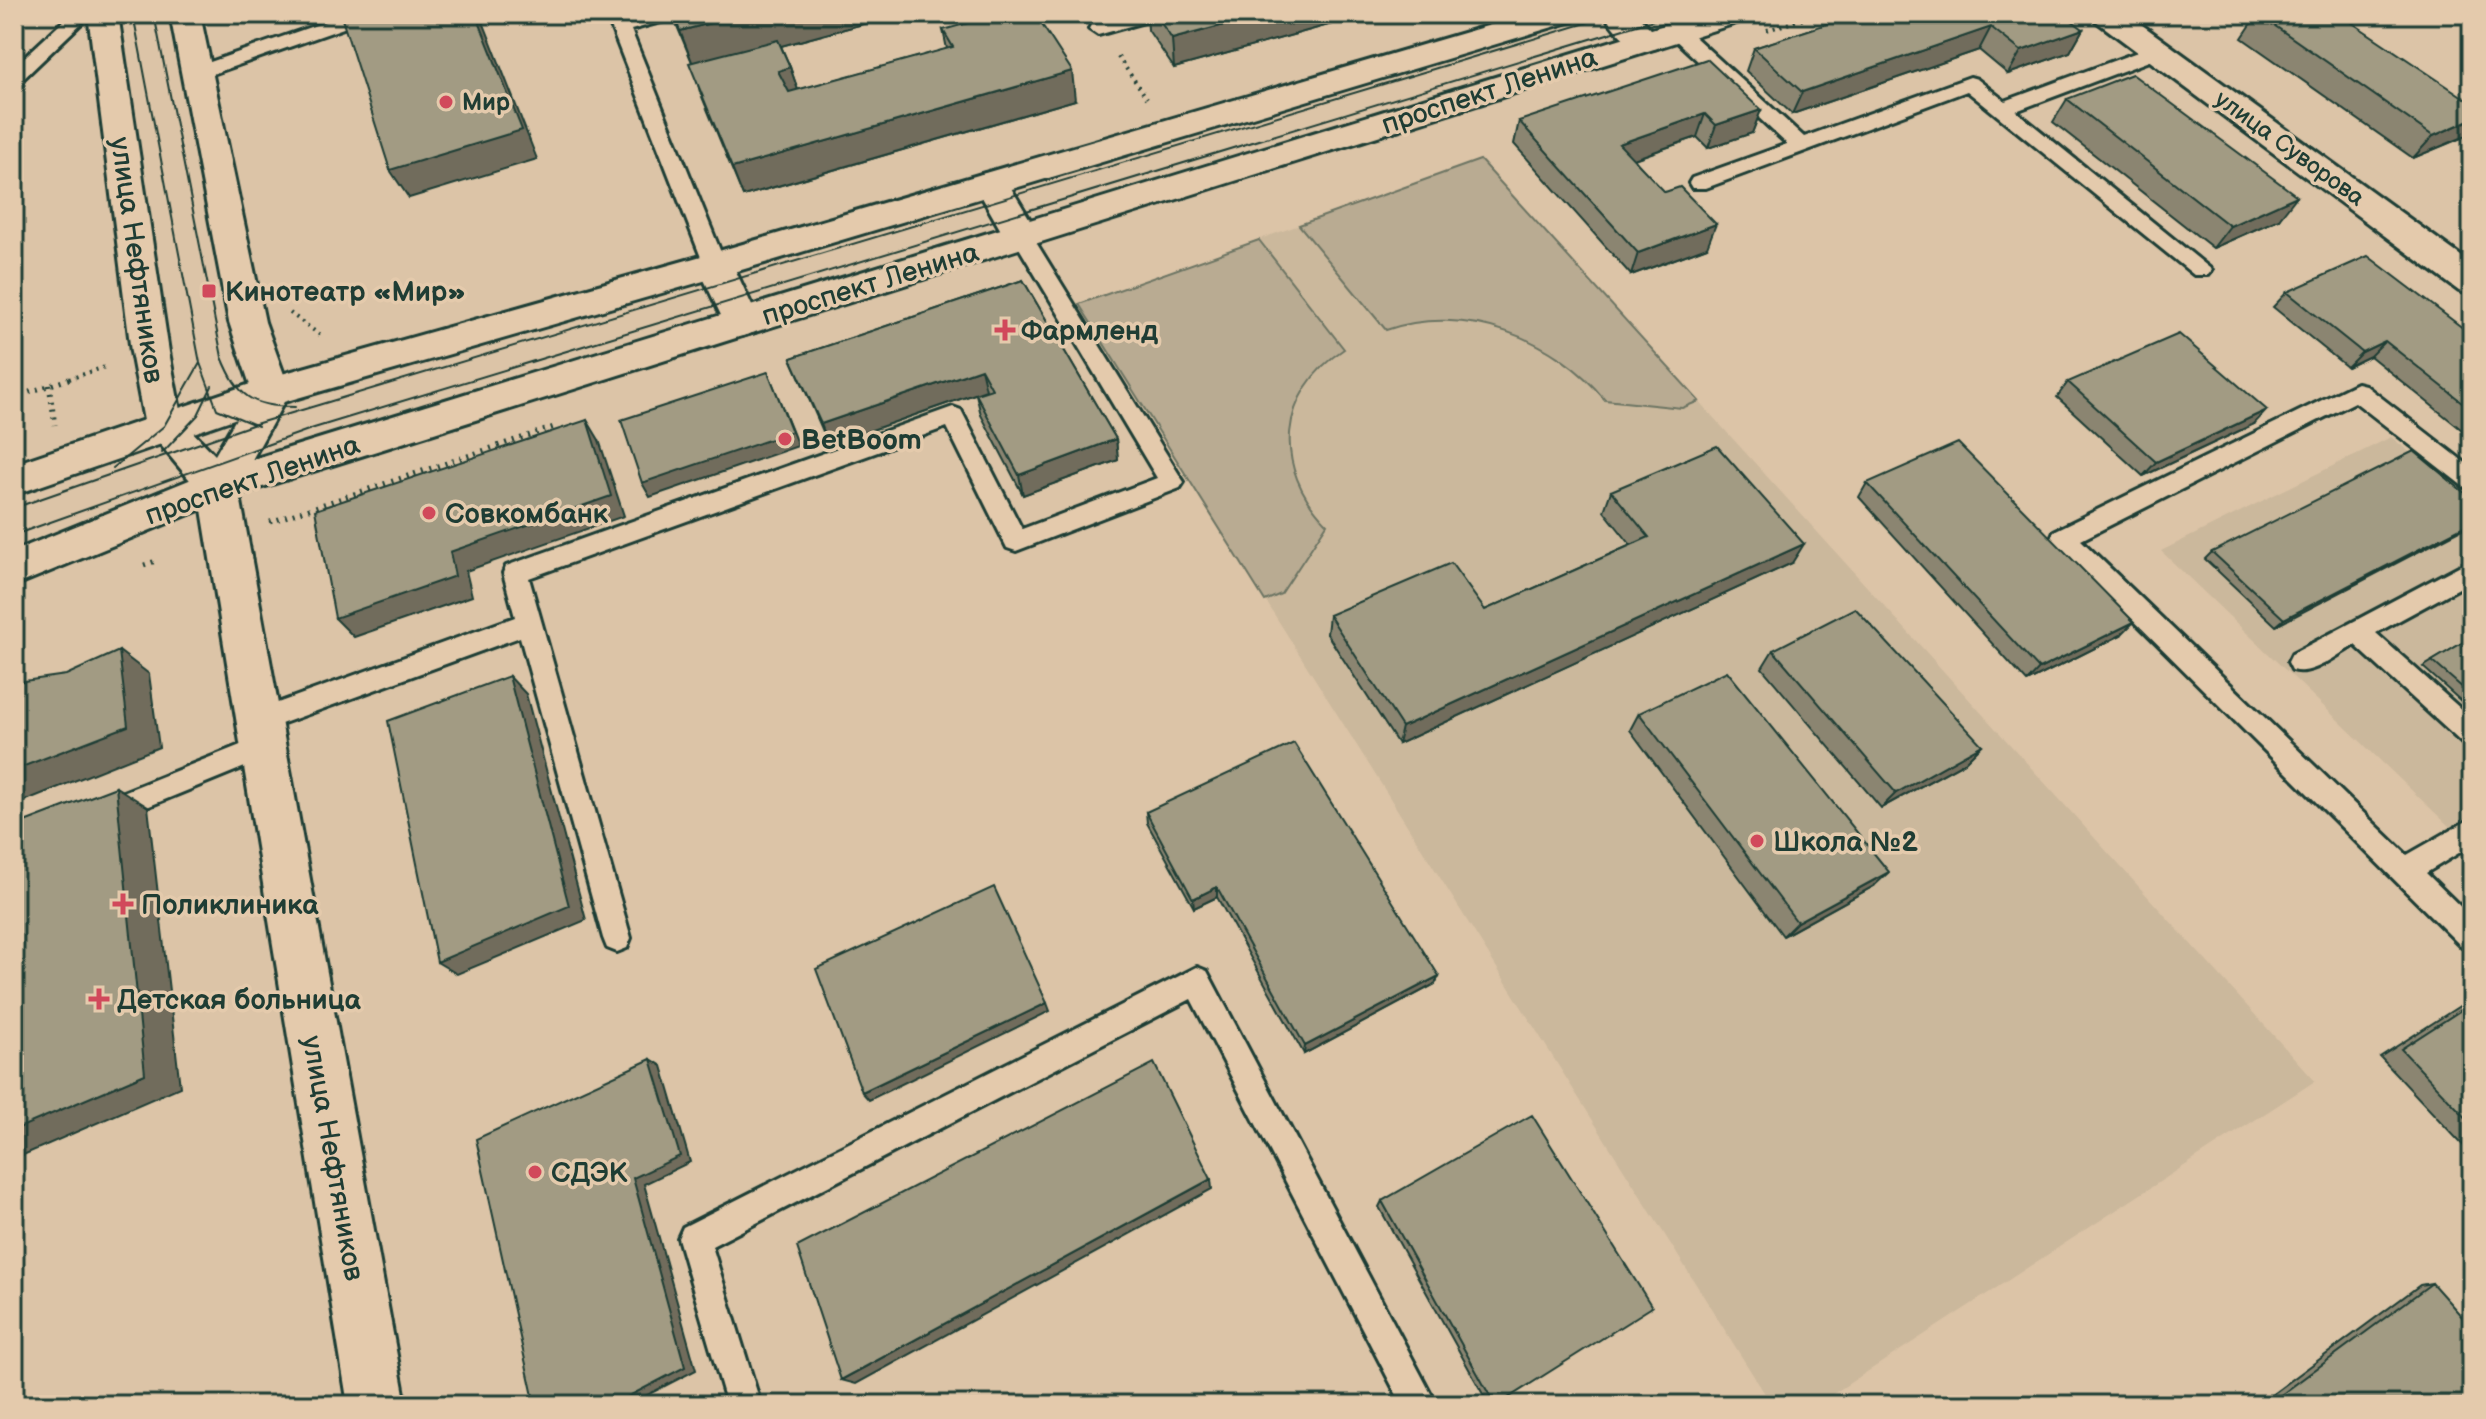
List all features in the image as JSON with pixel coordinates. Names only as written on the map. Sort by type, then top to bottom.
[{"type":"main road","name":"улица Нефтяников","points":[[103,14],[150,352],[164,426]]},
{"type":"main road","points":[[164,426],[218,485],[271,391],[247,322],[185,14]]},
{"type":"main road","name":"проспект Ленина","points":[[14,480],[271,391],[715,265],[1562,14]]},
{"type":"main road","points":[[1619,14],[1661,29]]},
{"type":"main road","name":"проспект Ленина","points":[[14,569],[218,485],[1022,236],[1661,29],[1732,14]]},
{"type":"main road","name":"улица Суворова","points":[[2107,14],[2472,282]]},
{"type":"main road","points":[[991,183],[1022,236]]},
{"type":"main road","points":[[715,265],[742,323]]},
{"type":"main road","name":"улица Нефтяников","points":[[218,485],[377,1405]]},
{"type":"lane","points":[[14,77],[82,14]]},
{"type":"lane","points":[[197,73],[366,14]]},
{"type":"lane","points":[[669,14],[618,20],[715,265]]},
{"type":"lane","points":[[1098,29],[1152,14]]},
{"type":"lane","points":[[1661,29],[1801,146]]},
{"type":"lane","points":[[2002,109],[2158,51]]},
{"type":"lane","points":[[1699,183],[1970,83],[2201,270]]},
{"type":"lane","points":[[617,938],[515,573],[953,416],[1016,541],[1172,482],[1022,236]]},
{"type":"lane","points":[[2472,481],[2357,391],[2063,538],[2472,937]]},
{"type":"lane","points":[[2301,662],[2472,569]]},
{"type":"lane","points":[[73,825],[261,735],[529,623]]},
{"type":"lane","points":[[2357,631],[2472,736]]},
{"type":"lane","points":[[2405,871],[2472,830]]},
{"type":"lane","points":[[744,1405],[694,1238],[1197,981],[1420,1405]]},
{"type":"path","points":[[14,397],[109,365]]},
{"type":"path","points":[[49,385],[56,430]]},
{"type":"shaded area","name":"Школа №2","points":[[1480,160],[2315,1081],[1816,1405],[1772,1405],[1079,304]]},
{"type":"shaded area","points":[[1480,160],[1699,401],[1682,408],[1605,400],[1585,378],[1535,343],[1477,324],[1446,321],[1416,323],[1386,330],[1299,225]]},
{"type":"shaded area","points":[[1259,240],[1344,349],[1322,367],[1306,387],[1295,409],[1290,432],[1291,456],[1297,479],[1309,502],[1327,524],[1281,594],[1265,601],[1079,304]]},
{"type":"shaded area","points":[[2391,437],[2472,503],[2472,848],[2161,551]]},
{"type":"building","name":"Мир","points":[[476,14],[522,130],[390,170],[341,16]]},
{"type":"building","points":[[673,14],[745,14],[680,31]]},
{"type":"building","points":[[1000,14],[1035,14],[1072,71],[732,168],[689,63],[778,40],[790,67],[778,71],[789,92],[953,47],[943,30]]},
{"type":"building","points":[[1155,14],[1265,14],[1172,39]]},
{"type":"building","points":[[1857,14],[2063,14],[2083,29],[2021,51],[1991,27],[1802,92],[1754,48]]},
{"type":"building","points":[[2258,14],[2339,14],[2472,103],[2472,119],[2433,136]]},
{"type":"building","points":[[1707,59],[1761,110],[1716,125],[1705,114],[1619,144],[1665,192],[1680,187],[1716,224],[1638,253],[1519,121]]},
{"type":"building","points":[[2132,74],[2297,196],[2230,226],[2067,99]]},
{"type":"building","points":[[2368,256],[2472,335],[2472,410],[2385,341],[2362,352],[2287,292]]},
{"type":"building","points":[[1023,280],[1116,439],[1019,475],[976,394],[992,389],[981,369],[821,424],[791,358]]},
{"type":"building","points":[[2179,334],[2267,410],[2156,462],[2068,382]]},
{"type":"building","points":[[768,372],[792,432],[642,483],[621,420]]},
{"type":"building","points":[[587,420],[611,496],[450,552],[455,576],[335,618],[315,510]]},
{"type":"building","points":[[1958,443],[2134,622],[2039,669],[1867,483]]},
{"type":"building","points":[[1717,446],[1804,544],[1402,727],[1329,615],[1451,563],[1485,610],[1649,537],[1611,491]]},
{"type":"building","points":[[2414,451],[2472,499],[2472,522],[2284,619],[2212,552]]},
{"type":"building","points":[[1855,608],[1982,745],[1896,793],[1773,650]]},
{"type":"building","points":[[2472,637],[2472,696],[2432,661]]},
{"type":"building","points":[[119,651],[128,726],[14,770],[14,681],[66,675]]},
{"type":"building","points":[[1727,671],[1889,872],[1797,922],[1639,713]]},
{"type":"building","points":[[509,676],[569,906],[437,962],[388,721]]},
{"type":"building","points":[[1294,743],[1439,976],[1305,1046],[1217,887],[1193,899],[1146,812]]},
{"type":"building","name":"Детская больница","points":[[116,787],[145,1074],[14,1130],[14,826]]},
{"type":"building","points":[[994,887],[1047,1003],[862,1092],[816,969]]},
{"type":"building","points":[[2472,1003],[2472,1124],[2401,1049]]},
{"type":"building","points":[[651,1059],[680,1156],[633,1178],[685,1367],[612,1405],[535,1405],[476,1139]]},
{"type":"building","points":[[1154,1063],[1211,1179],[841,1380],[797,1247]]},
{"type":"building","points":[[1532,1115],[1652,1307],[1495,1405],[1382,1201]]},
{"type":"building","points":[[2432,1283],[2472,1328],[2472,1405],[2289,1405],[2281,1395]]},
{"type":"tram line","points":[[133,14],[200,363]]},
{"type":"tram line","points":[[154,14],[222,357],[234,382],[248,397],[267,405],[295,407]]},
{"type":"tram line","points":[[254,424],[1616,14]]},
{"type":"tram line","points":[[14,535],[314,428],[1673,14]]},
{"type":"tram line","points":[[113,468],[164,426],[200,363]]},
{"type":"tram line","points":[[200,363],[210,390]]},
{"type":"tram line","points":[[210,390],[212,386]]},
{"type":"tram line","points":[[162,453],[198,415],[210,390]]},
{"type":"tram line","points":[[210,390],[217,409],[254,424]]},
{"type":"tram line","points":[[14,508],[254,424]]},
{"type":"tram line","points":[[254,424],[258,426]]},
{"type":"place","name":"Мир","points":[[446,102]]},
{"type":"place","name":"Кинотеатр «Мир»","points":[[209,291]]},
{"type":"place","name":"Фармленд","points":[[1005,330]]},
{"type":"place","name":"BetBoom","points":[[785,439]]},
{"type":"place","name":"Совкомбанк","points":[[429,513]]},
{"type":"place","name":"Школа №2","points":[[1757,841]]},
{"type":"place","name":"Поликлиника","points":[[123,904]]},
{"type":"place","name":"Детская больница","points":[[99,999]]},
{"type":"place","name":"СДЭК","points":[[535,1172]]}]
